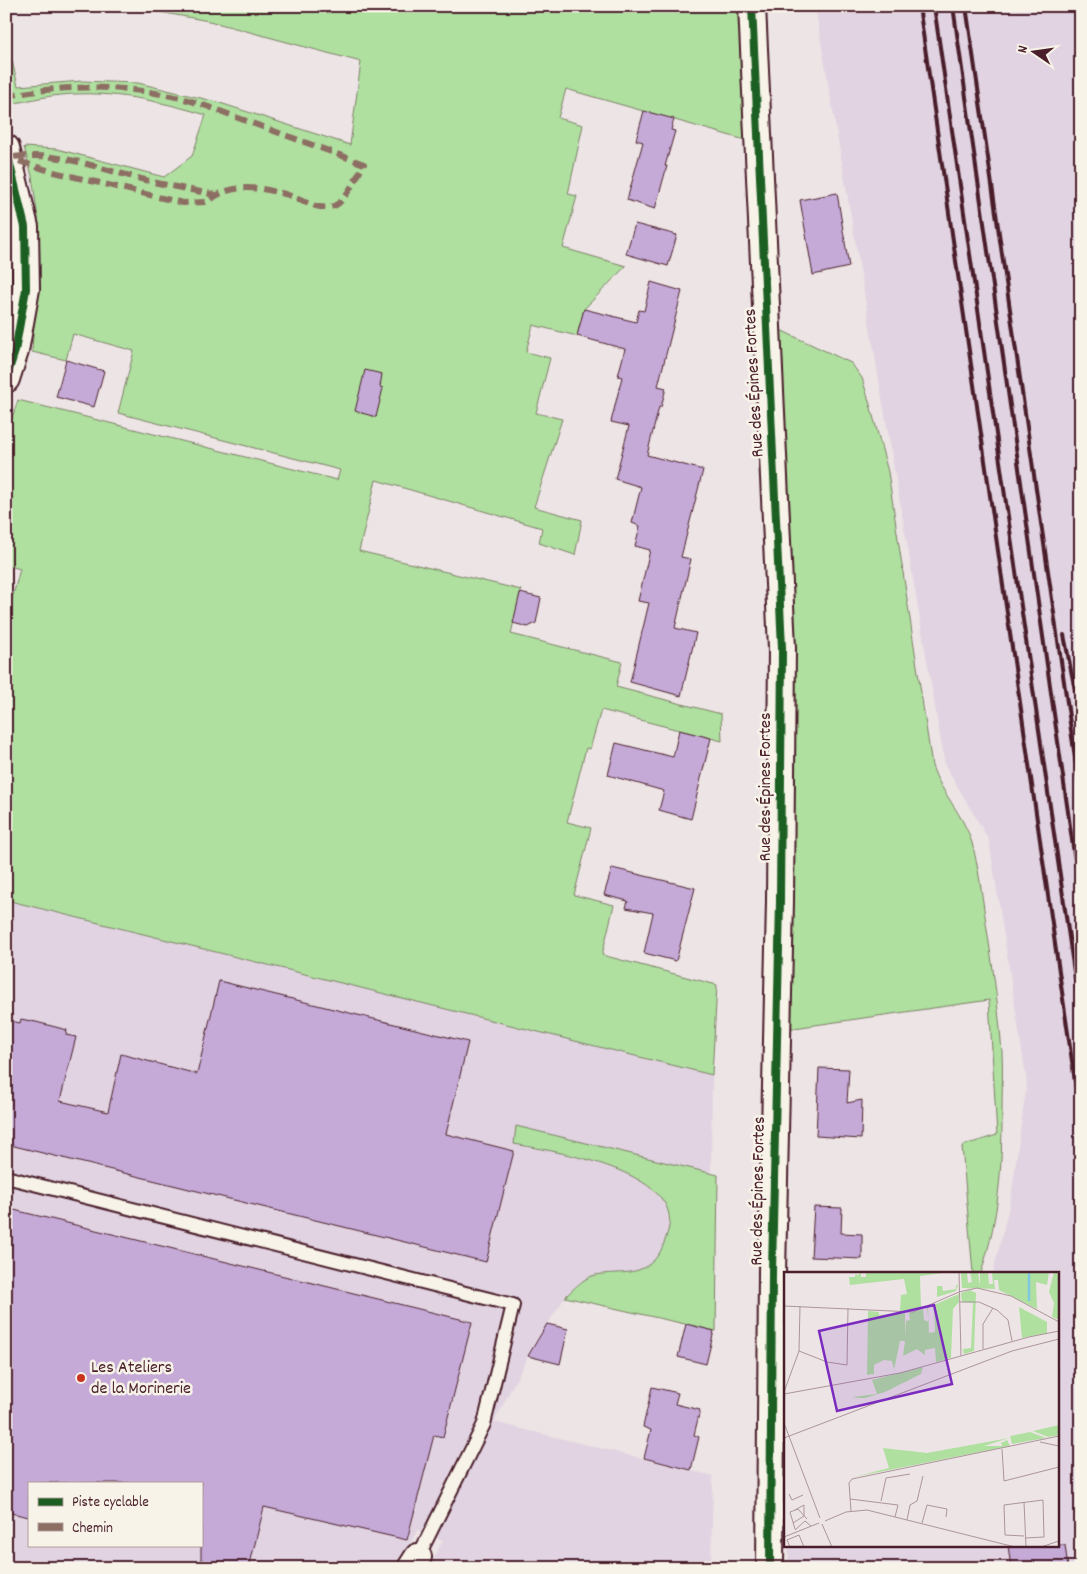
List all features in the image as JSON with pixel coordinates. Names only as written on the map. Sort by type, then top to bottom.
[{"type":"street","name":"Rue des Épines Fortes","points":[[752,6],[782,648],[780,901],[772,1272],[770,1568]]},
{"type":"street","points":[[6,148],[25,228],[26,289],[15,351],[6,379]]},
{"type":"lane","points":[[6,1177],[513,1305],[484,1424],[415,1563]]},
{"type":"shaded area","points":[[815,6],[1081,6],[1081,1568],[789,1568],[788,1546],[1060,1546],[1060,1272],[993,1272],[1011,1198],[1027,1082],[989,840],[945,765]]},
{"type":"shaded area","points":[[6,900],[712,1075],[711,1174],[516,1127],[515,1144],[556,1151],[614,1168],[644,1182],[661,1198],[667,1210],[669,1227],[664,1243],[654,1261],[642,1269],[622,1274],[605,1273],[580,1282],[565,1297],[534,1345],[494,1422],[713,1476],[711,1568],[430,1568],[443,1541],[418,1530],[395,1568],[6,1568]]},
{"type":"green space","points":[[126,6],[739,6],[745,140],[566,89],[558,118],[583,125],[568,194],[577,196],[563,248],[626,266],[584,309],[577,336],[533,325],[526,352],[550,358],[536,413],[562,419],[534,507],[582,520],[575,555],[539,543],[542,528],[376,480],[359,551],[521,590],[511,634],[622,662],[616,687],[721,714],[722,741],[601,710],[590,749],[586,748],[567,822],[591,828],[574,895],[614,905],[602,955],[717,985],[712,1075],[6,900],[6,622],[20,569],[6,565],[6,436],[18,400],[337,480],[340,470],[118,413],[134,351],[73,334],[66,360],[32,352],[36,285],[40,267],[39,226],[32,176],[24,147],[57,149],[164,177],[192,156],[206,115],[153,101],[116,95],[79,94],[44,97],[15,103],[6,93],[6,35],[18,86],[82,81],[138,83],[217,102],[350,145],[361,62],[209,21]]},
{"type":"green space","points":[[776,328],[851,363],[862,378],[888,472],[932,766],[964,823],[975,854],[994,979],[1002,1052],[1001,1154],[998,1193],[992,1232],[981,1272],[973,1272],[962,1146],[997,1135],[989,1000],[787,1029]]},
{"type":"green space","points":[[516,1126],[718,1175],[716,1331],[565,1297],[592,1276],[632,1272],[653,1261],[664,1243],[668,1231],[668,1210],[657,1193],[637,1179],[612,1168],[557,1152],[514,1144]]},
{"type":"building","points":[[644,111],[674,119],[671,130],[675,131],[655,209],[627,200],[643,142],[636,140]]},
{"type":"building","points":[[837,193],[849,267],[813,275],[800,200]]},
{"type":"building","points":[[635,224],[677,235],[668,266],[626,254]]},
{"type":"building","points":[[651,282],[682,291],[658,386],[666,388],[661,407],[659,407],[647,455],[703,470],[681,557],[691,559],[675,628],[696,633],[681,696],[630,682],[649,603],[638,601],[650,550],[635,546],[640,526],[632,523],[641,487],[615,479],[629,426],[611,422],[622,377],[618,376],[625,349],[577,336],[584,309],[636,322],[639,310],[644,311]]},
{"type":"building","points":[[66,360],[104,371],[94,407],[56,397]]},
{"type":"building","points":[[365,370],[382,374],[380,387],[383,388],[376,417],[355,411]]},
{"type":"building","points":[[520,593],[541,598],[536,623],[528,627],[513,623]]},
{"type":"building","points":[[679,730],[711,738],[691,819],[659,810],[664,791],[608,775],[616,743],[673,757]]},
{"type":"building","points":[[612,868],[695,888],[676,961],[644,953],[653,913],[626,908],[628,901],[604,895]]},
{"type":"building","points":[[219,981],[468,1042],[446,1134],[514,1151],[486,1262],[6,1144],[6,1020],[20,1023],[21,1019],[36,1022],[67,1030],[66,1035],[76,1037],[60,1101],[108,1112],[121,1054],[197,1074]]},
{"type":"building","points":[[819,1068],[849,1069],[847,1103],[862,1100],[861,1139],[816,1136]]},
{"type":"building","points":[[814,1207],[842,1208],[841,1233],[862,1234],[862,1259],[811,1257]]},
{"type":"building","points":[[6,1208],[472,1322],[443,1437],[434,1435],[407,1540],[264,1507],[249,1568],[233,1568],[201,1560],[202,1482],[28,1482],[28,1517],[6,1512]]},
{"type":"building","points":[[547,1324],[568,1329],[560,1364],[528,1356]]},
{"type":"building","points":[[686,1324],[714,1331],[706,1364],[678,1357]]},
{"type":"building","points":[[652,1387],[678,1393],[675,1404],[700,1410],[694,1435],[699,1437],[691,1470],[644,1458],[651,1430],[643,1427]]},
{"type":"building","points":[[1065,1545],[1068,1568],[1011,1568],[1008,1546]]},
{"type":"railway","points":[[919,6],[1081,1123]]},
{"type":"railway","points":[[934,6],[1081,1020]]},
{"type":"railway","points":[[953,6],[1081,903]]},
{"type":"railway","points":[[966,6],[1081,799]]},
{"type":"railway","points":[[1064,635],[1081,720]]},
{"type":"marked path","points":[[6,96],[66,88],[146,91],[187,100],[208,107],[364,164],[353,185],[339,203],[327,208],[278,192],[257,188],[226,191],[208,202],[183,203],[50,171],[9,158]]},
{"type":"marked path","points":[[14,157],[45,156],[73,160],[151,182],[216,195]]},
{"type":"marked path","points":[[6,238],[9,251],[6,307]]},
{"type":"cycle path","points":[[752,6],[782,648],[780,901],[772,1272],[770,1568]]},
{"type":"cycle path","points":[[6,148],[25,227],[26,289],[15,351],[6,379]]},
{"type":"place","name":"Les Ateliers de la Morinerie","points":[[81,1378]]}]
